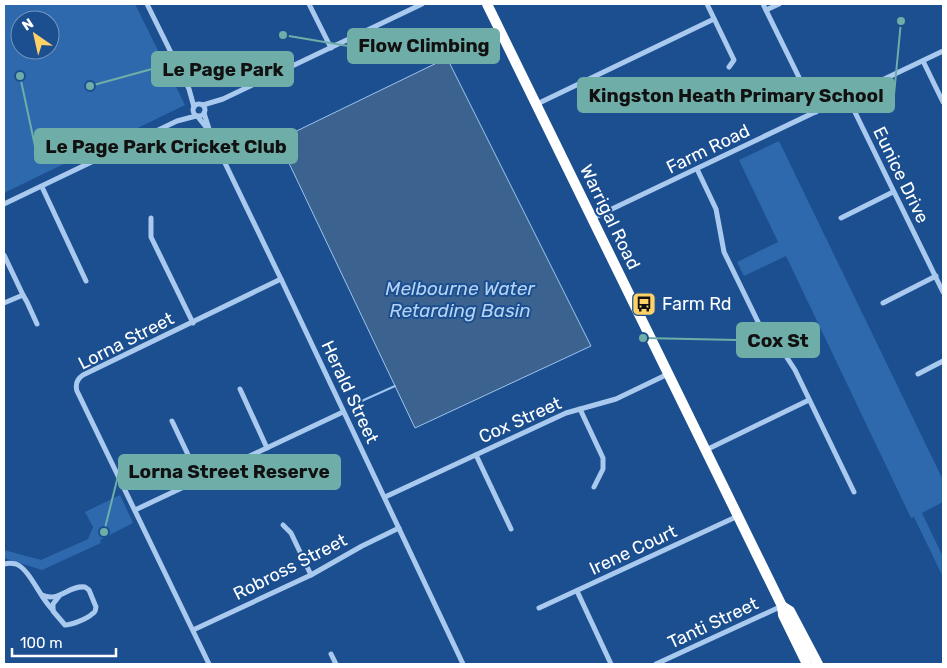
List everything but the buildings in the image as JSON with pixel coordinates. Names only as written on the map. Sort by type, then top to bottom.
[{"type":"highway","name":"Warrigal Road","points":[[488,4],[782,606],[783,616],[807,664]]},
{"type":"highway","name":"Warrigal Road","points":[[782,606],[790,611],[818,664]]},
{"type":"street","points":[[147,4],[189,89],[205,108],[205,112]]},
{"type":"street","points":[[309,4],[330,48]]},
{"type":"street","points":[[177,121],[196,105],[223,99],[422,4]]},
{"type":"street","points":[[706,4],[734,60],[730,67]]},
{"type":"street","points":[[763,4],[816,112]]},
{"type":"street","points":[[766,10],[779,4]]},
{"type":"street","points":[[537,104],[714,19]]},
{"type":"street","name":"Farm Road","points":[[593,218],[848,98],[943,51]]},
{"type":"street","points":[[923,61],[943,102]]},
{"type":"street","points":[[189,89],[193,114],[197,116]]},
{"type":"street","name":"Eunice Drive","points":[[848,98],[943,292]]},
{"type":"street","points":[[4,204],[177,121],[202,116],[223,99]]},
{"type":"street","name":"Herald Street","points":[[205,112],[210,132],[400,528],[463,664]]},
{"type":"street","name":"Herald Street","points":[[197,116],[210,132]]},
{"type":"street","points":[[697,170],[716,209],[724,252],[753,314],[760,328],[782,350],[795,370],[854,492]]},
{"type":"street","points":[[42,186],[86,281]]},
{"type":"street","points":[[841,218],[893,192]]},
{"type":"street","points":[[151,218],[151,236],[192,323]]},
{"type":"street","points":[[4,255],[37,324]]},
{"type":"street","points":[[883,303],[936,276]]},
{"type":"street","name":"Lorna Street","points":[[210,664],[77,391],[76,382],[83,375],[281,279]]},
{"type":"street","points":[[4,303],[23,295]]},
{"type":"street","points":[[918,374],[943,361]]},
{"type":"street","name":"Cox Street","points":[[384,497],[566,413],[616,399],[669,373]]},
{"type":"street","points":[[240,388],[267,448]]},
{"type":"street","points":[[706,450],[809,400]]},
{"type":"street","points":[[580,409],[603,458],[603,469],[594,487]]},
{"type":"street","points":[[136,510],[343,412]]},
{"type":"street","points":[[172,421],[200,480]]},
{"type":"street","points":[[476,455],[512,529]]},
{"type":"street","name":"Irene Court","points":[[539,608],[738,516]]},
{"type":"street","points":[[283,525],[291,533],[311,575]]},
{"type":"street","name":"Robross Street","points":[[193,630],[311,575],[362,546],[400,528]]},
{"type":"street","points":[[4,564],[15,564],[22,568],[63,624],[67,625],[92,615],[96,610],[85,587],[80,586],[49,598],[42,595]]},
{"type":"street","points":[[577,591],[611,664]]},
{"type":"street","points":[[53,611],[53,604],[60,595]]},
{"type":"street","name":"Tanti Street","points":[[656,664],[782,606]]},
{"type":"street","points":[[331,654],[336,664]]},
{"type":"shaded area","points":[[4,4],[135,4],[185,105],[4,193]]},
{"type":"shaded area","points":[[779,141],[943,480],[943,502],[922,513],[943,557],[943,577],[914,517],[911,518],[786,256],[744,276],[737,262],[778,242],[739,160]]},
{"type":"shaded area","points":[[120,495],[133,523],[100,540],[101,543],[42,570],[4,558],[4,550],[41,560],[88,539],[93,527],[85,512]]},
{"type":"water","name":"Melbourne Water Retarding Basin","points":[[447,58],[591,346],[415,428],[278,140]]},
{"type":"waterway","points":[[355,404],[395,386]]},
{"type":"place","name":"Kingston Heath Primary School","points":[[901,21]]},
{"type":"place","name":"Flow Climbing","points":[[283,35]]},
{"type":"place","name":"Le Page Park Cricket Club","points":[[20,76]]},
{"type":"place","name":"Le Page Park","points":[[90,86]]},
{"type":"place","name":"Farm Rd","points":[[644,304]]},
{"type":"place","name":"Cox St","points":[[643,338]]},
{"type":"place","name":"Lorna Street Reserve","points":[[104,532]]}]
